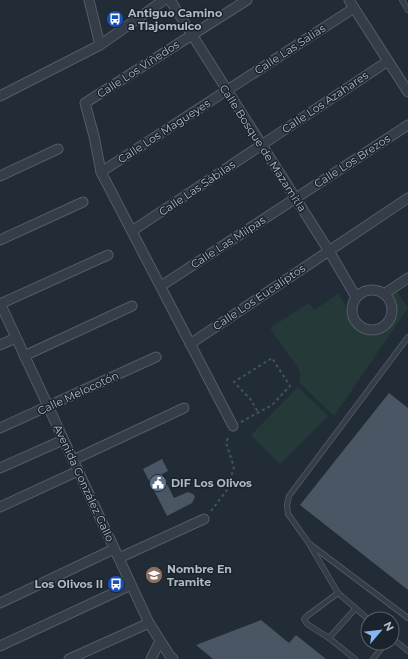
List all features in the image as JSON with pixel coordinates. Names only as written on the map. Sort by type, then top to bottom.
[{"type":"street","points":[[89,0],[100,45]]},
{"type":"street","points":[[0,95],[100,45],[164,0]]},
{"type":"street","name":"Calle Bosque de Mazamitla","points":[[170,0],[226,91],[329,251],[356,297]]},
{"type":"street","name":"Calle Los Viñedos","points":[[101,172],[94,136],[85,103],[247,0]]},
{"type":"street","points":[[352,4],[408,92]]},
{"type":"street","name":"Calle Las Salias","points":[[226,91],[333,21],[352,4]]},
{"type":"street","name":"Calle Los Azahares","points":[[261,144],[388,61]]},
{"type":"street","name":"Calle Los Magueyes","points":[[101,172],[226,91]]},
{"type":"street","name":"Calle Los Brezos","points":[[295,198],[405,126]]},
{"type":"street","name":"Calle Las Sábilas","points":[[132,231],[261,144]]},
{"type":"street","points":[[0,176],[58,149]]},
{"type":"street","points":[[101,172],[233,426]]},
{"type":"street","name":"Calle Las Milpas","points":[[161,286],[295,198]]},
{"type":"street","name":"Calle Los Eucaliptos","points":[[190,344],[408,198]]},
{"type":"street","points":[[0,240],[83,202]]},
{"type":"street","points":[[0,304],[108,255]]},
{"type":"street","points":[[384,294],[408,278]]},
{"type":"street","points":[[370,290],[378,290],[384,294],[389,300],[392,308],[391,315],[387,322],[374,330],[366,329],[359,325],[354,319],[352,312],[356,297],[362,292],[370,290]]},
{"type":"street","name":"Avenida González Gallo","points":[[0,304],[149,623],[173,659]]},
{"type":"street","points":[[24,356],[132,306]]},
{"type":"street","points":[[0,345],[16,338]]},
{"type":"street","name":"Calle Melocotón","points":[[0,428],[156,357]]},
{"type":"street","points":[[73,460],[184,408]]},
{"type":"street","points":[[0,468],[63,440]]},
{"type":"street","points":[[0,507],[78,471]]},
{"type":"street","points":[[118,558],[204,520]]},
{"type":"street","points":[[0,602],[114,549]]},
{"type":"street","points":[[0,646],[131,585]]},
{"type":"street","points":[[69,659],[149,623]]},
{"type":"street","points":[[151,659],[160,641]]},
{"type":"lane","points":[[402,0],[408,10]]},
{"type":"lane","points":[[360,613],[338,594],[308,542],[291,518],[287,508],[287,500],[407,340]]},
{"type":"lane","points":[[308,542],[408,618]]},
{"type":"lane","points":[[338,594],[307,616],[304,620],[307,624],[329,638],[355,659]]},
{"type":"lane","points":[[329,638],[355,609]]},
{"type":"lane","points":[[400,644],[408,651]]},
{"type":"lane","points":[[373,659],[380,651]]},
{"type":"path","points":[[204,520],[227,490],[234,467],[226,443],[233,426],[272,405],[290,386],[272,358],[234,382],[251,400],[258,412]]},
{"type":"green space","points":[[396,290],[408,308],[334,416],[300,383],[300,371],[270,328],[309,303],[314,310],[338,294],[345,304],[349,320],[354,328],[366,334],[382,332],[393,320],[395,303],[391,294]]},
{"type":"green space","points":[[298,387],[328,416],[280,464],[251,435]]},
{"type":"building","points":[[389,393],[408,408],[408,590],[300,505]]},
{"type":"building","name":"DIF Los Olivos","points":[[162,459],[168,471],[162,474],[174,498],[188,492],[193,494],[195,497],[192,503],[167,516],[143,469]]},
{"type":"building","points":[[261,620],[289,643],[296,635],[326,659],[213,659],[196,645]]},
{"type":"place","name":"Antiguo Camino a Tlajomulco","points":[[115,19]]},
{"type":"place","name":"DIF Los Olivos","points":[[158,483]]},
{"type":"place","name":"Nombre En Tramite","points":[[154,575]]},
{"type":"place","name":"Los Olivos II","points":[[116,584]]}]
